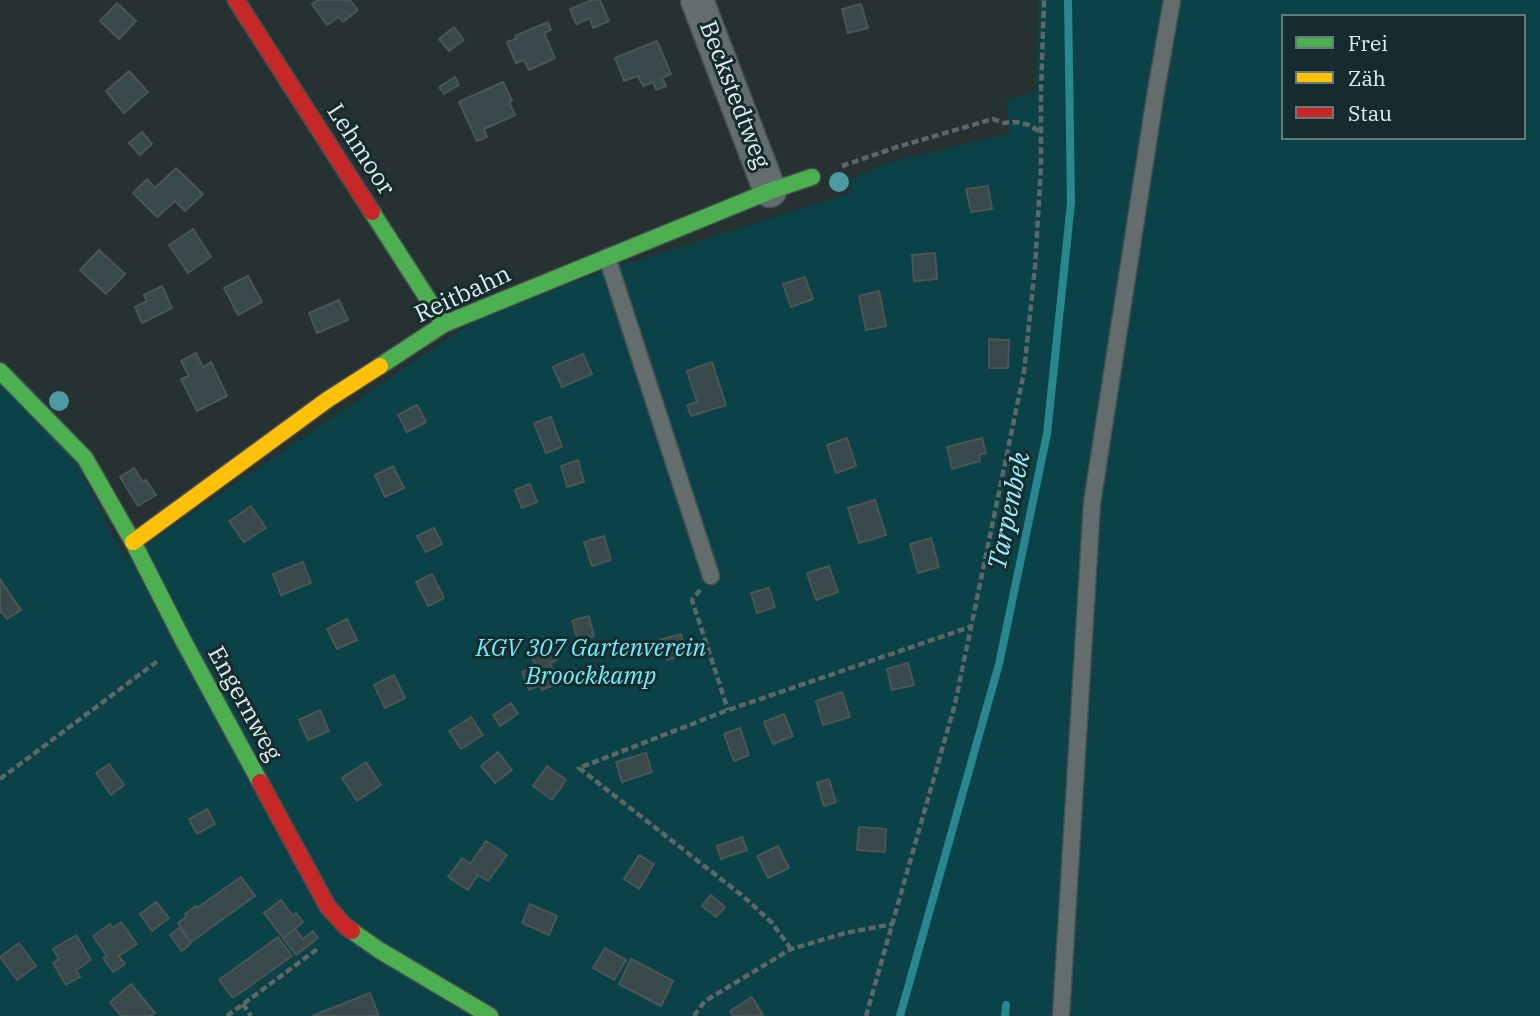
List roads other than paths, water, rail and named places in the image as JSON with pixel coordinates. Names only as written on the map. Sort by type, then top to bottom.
[{"type":"street","name":"Lehmoor","points":[[236,0],[444,324]]},
{"type":"street","name":"Beckstedtweg","points":[[697,0],[770,191]]},
{"type":"street","name":"Reitbahn","points":[[133,542],[327,400],[444,324],[770,191],[811,177]]},
{"type":"street","name":"Engernweg","points":[[0,371],[85,458],[133,542],[184,642],[328,907],[346,927],[379,950],[489,1016]]},
{"type":"lane","points":[[1061,1016],[1092,503],[1172,0]]},
{"type":"lane","points":[[607,257],[711,576]]},
{"type":"waterway","name":"Tarpenbek","points":[[900,1016],[999,664],[1047,434],[1071,203],[1068,0]]},
{"type":"waterway","points":[[1005,1016],[1006,1005]]},
{"type":"park label","name":"KGV 307 Gartenverein Broockkamp","points":[[591,663]]}]
